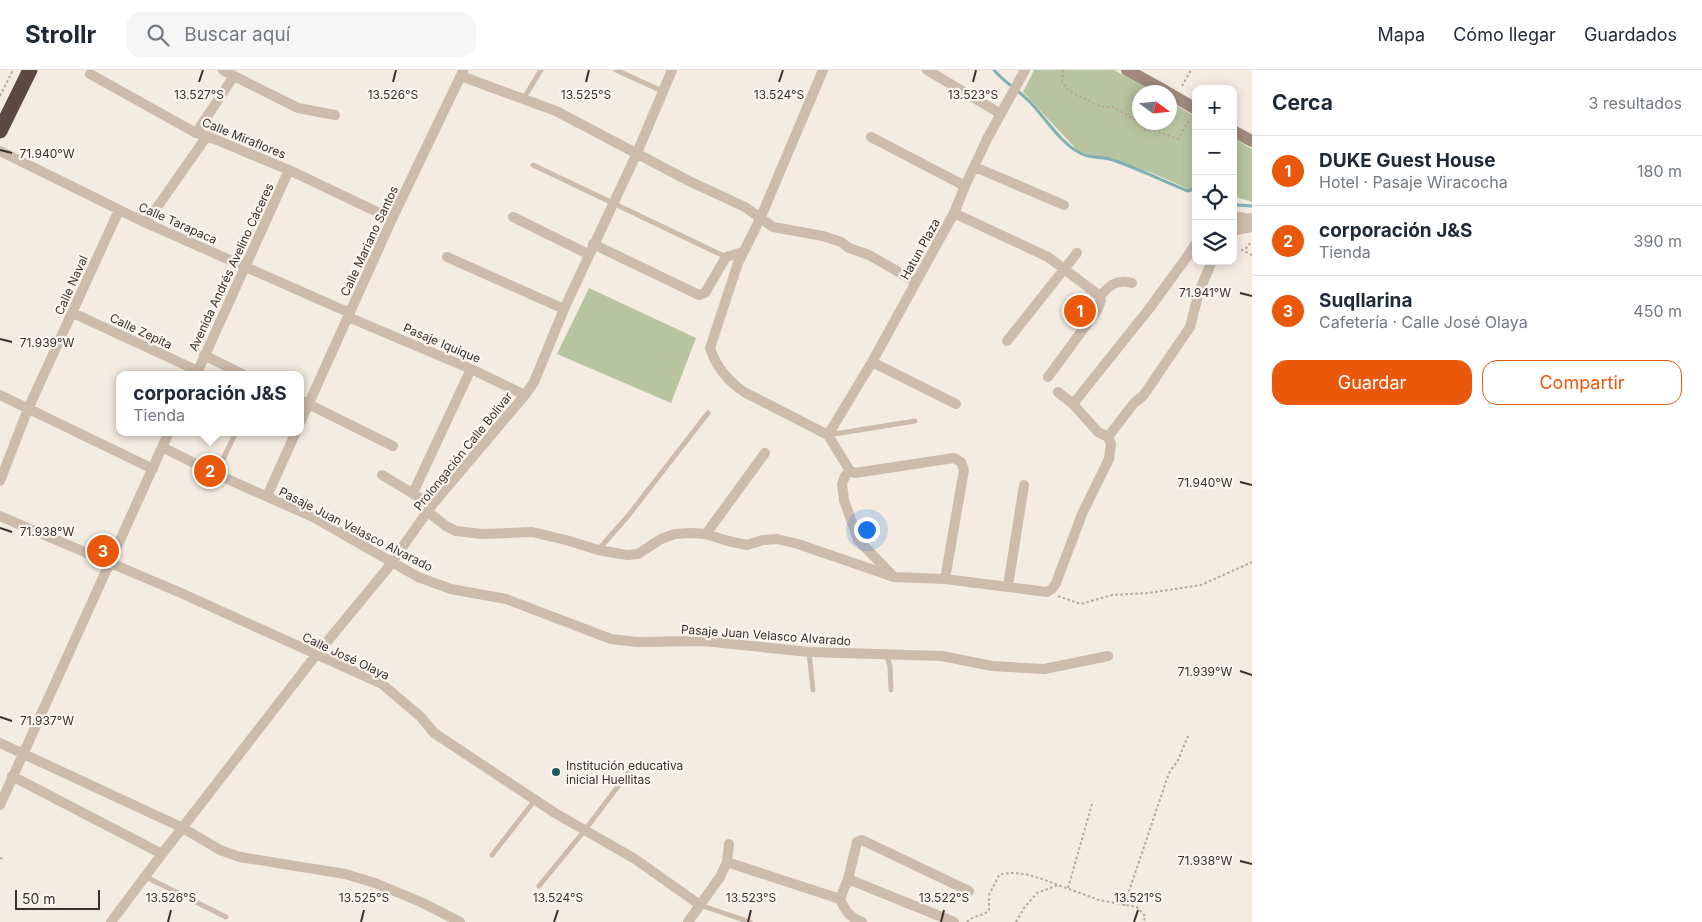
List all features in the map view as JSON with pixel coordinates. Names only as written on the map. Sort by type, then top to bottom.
[{"type":"highway","points":[[0,131],[30,70]]},
{"type":"street","name":"Prolongación Calle Bolivar","points":[[111,922],[316,655],[392,562],[430,508],[534,382],[590,249],[614,202],[672,70]]},
{"type":"street","points":[[927,70],[1001,114]]},
{"type":"street","name":"Hatun Plaza","points":[[828,435],[872,362],[954,213],[974,167],[1025,70]]},
{"type":"street","points":[[1128,70],[1154,85]]},
{"type":"street","points":[[819,71],[760,219],[743,252],[710,348],[714,359],[724,375],[738,388],[828,435],[850,472]]},
{"type":"street","points":[[196,133],[230,72],[298,108],[335,115]]},
{"type":"street","points":[[462,73],[556,111],[690,181],[745,207],[773,227],[823,236],[841,242],[849,248],[869,256],[916,282]]},
{"type":"street","name":"Calle Mariano Santos","points":[[304,402],[349,315],[392,219],[462,73]]},
{"type":"street","name":"Calle Miraflores","points":[[90,74],[196,133],[289,170],[392,219]]},
{"type":"street","points":[[1177,98],[1192,107]]},
{"type":"street","points":[[1237,133],[1252,142]]},
{"type":"street","points":[[146,223],[207,136]]},
{"type":"street","points":[[871,137],[965,186]]},
{"type":"street","name":"Calle Tarapaca","points":[[0,151],[118,210],[349,315]]},
{"type":"street","points":[[974,167],[1064,205]]},
{"type":"street","name":"Avenida Andrés Avelino Cáceres","points":[[198,371],[289,170]]},
{"type":"street","name":"Calle Naval","points":[[0,481],[28,409],[118,210]]},
{"type":"street","points":[[954,213],[1048,256],[1100,298]]},
{"type":"street","points":[[513,217],[699,295],[705,293],[726,257],[743,252]]},
{"type":"street","points":[[1237,219],[1252,217]]},
{"type":"street","points":[[1237,230],[1252,226]]},
{"type":"street","points":[[1073,404],[1149,309],[1192,249]]},
{"type":"street","points":[[1007,341],[1078,253]]},
{"type":"street","points":[[446,257],[564,309]]},
{"type":"street","points":[[1108,436],[1134,403],[1143,396],[1190,327],[1199,292],[1210,265]]},
{"type":"street","points":[[1048,377],[1098,309],[1100,298],[1113,283],[1122,280],[1132,283]]},
{"type":"street","name":"Calle Zepita","points":[[73,312],[193,371]]},
{"type":"street","name":"Pasaje Iquique","points":[[349,315],[525,395]]},
{"type":"street","points":[[204,355],[236,371]]},
{"type":"street","points":[[872,362],[956,404]]},
{"type":"street","points":[[413,492],[471,369]]},
{"type":"street","points":[[382,475],[413,492],[446,526],[456,531],[482,534],[532,532],[598,550],[626,555],[638,554],[661,539],[675,534],[691,532],[747,545],[769,538],[788,540],[894,577],[945,579],[1047,592],[1056,583],[1082,514],[1109,459],[1111,444],[1108,436],[1098,432],[1073,404],[1058,392]]},
{"type":"street","points":[[0,395],[153,469]]},
{"type":"street","points":[[304,402],[393,446]]},
{"type":"street","points":[[0,805],[167,436]]},
{"type":"street","points":[[267,496],[294,436]]},
{"type":"street","name":"Pasaje Juan Velasco Alvarado","points":[[162,447],[216,474],[313,517],[418,576],[451,589],[506,599],[611,639],[637,642],[704,641],[809,652],[942,656],[992,666],[1044,669],[1108,656]]},
{"type":"street","points":[[706,534],[765,453]]},
{"type":"street","points":[[894,577],[858,540],[844,500],[842,484],[845,476],[850,472],[854,473],[954,458],[961,462],[964,470],[945,579]]},
{"type":"street","points":[[1008,586],[1024,485]]},
{"type":"street","name":"Calle José Olaya","points":[[0,516],[110,562],[382,684],[421,717],[434,733],[536,800],[635,859],[700,905]]},
{"type":"street","points":[[0,743],[23,752],[183,828],[220,850],[240,857],[345,874],[375,882],[460,922]]},
{"type":"street","points":[[12,776],[162,854]]},
{"type":"street","points":[[862,922],[854,919],[845,910],[840,899],[848,879],[857,842],[862,840],[970,891]]},
{"type":"street","points":[[688,922],[720,877],[727,862],[729,844]]},
{"type":"street","points":[[727,862],[840,899]]},
{"type":"street","points":[[848,879],[954,922]]},
{"type":"lane","points":[[524,98],[541,70]]},
{"type":"lane","points":[[616,70],[662,91]]},
{"type":"lane","points":[[533,165],[726,257]]},
{"type":"lane","points":[[1237,215],[1252,217]]},
{"type":"lane","points":[[598,550],[628,516],[708,413]]},
{"type":"lane","points":[[828,435],[915,421]]},
{"type":"lane","points":[[216,474],[234,436]]},
{"type":"lane","points":[[809,652],[813,690]]},
{"type":"lane","points":[[886,654],[890,666],[891,690]]},
{"type":"lane","points":[[539,886],[628,773]]},
{"type":"lane","points":[[492,855],[536,800]]},
{"type":"lane","points":[[146,877],[226,917]]},
{"type":"lane","points":[[700,905],[750,922]]},
{"type":"path","points":[[0,96],[13,70]]},
{"type":"path","points":[[1063,70],[1062,82],[1069,91],[1101,107],[1113,107],[1142,124],[1145,130],[1153,130],[1178,139],[1188,122],[1192,124]]},
{"type":"path","points":[[1177,87],[1190,70]]},
{"type":"path","points":[[1250,243],[1248,247],[1242,250],[1252,255]]},
{"type":"path","points":[[1047,592],[1081,604],[1112,595],[1148,593],[1201,585],[1252,562]]},
{"type":"path","points":[[1124,906],[1169,773],[1178,760],[1189,734]]},
{"type":"path","points":[[1068,888],[1092,804]]},
{"type":"path","points":[[0,858],[5,859]]},
{"type":"path","points":[[967,922],[973,916],[986,914],[989,910],[989,895],[999,875],[1007,872],[1029,875],[1099,900],[1138,907],[1145,916],[1144,922]]},
{"type":"path","points":[[1016,922],[1024,908],[1037,893],[1058,885]]},
{"type":"green space","points":[[1034,70],[1114,70],[1141,85],[1132,85],[1132,130],[1177,130],[1177,106],[1192,115],[1192,189],[1111,159],[1095,157],[1078,151],[1023,92]]},
{"type":"green space","points":[[1237,140],[1252,149],[1252,202],[1237,197]]},
{"type":"green space","points":[[589,288],[696,338],[671,403],[557,354]]},
{"type":"waterway","points":[[994,70],[1035,107],[1065,142],[1080,153],[1113,160],[1188,191],[1192,190]]},
{"type":"waterway","points":[[1237,205],[1252,206]]},
{"type":"place","name":"DUKE Guest House","points":[[1080,311]]},
{"type":"place","name":"corporación J&S","points":[[210,471]]},
{"type":"place","name":"Suqllarina","points":[[103,551]]},
{"type":"place","name":"Institución educativa inicial Huellitas","points":[[556,772]]}]
